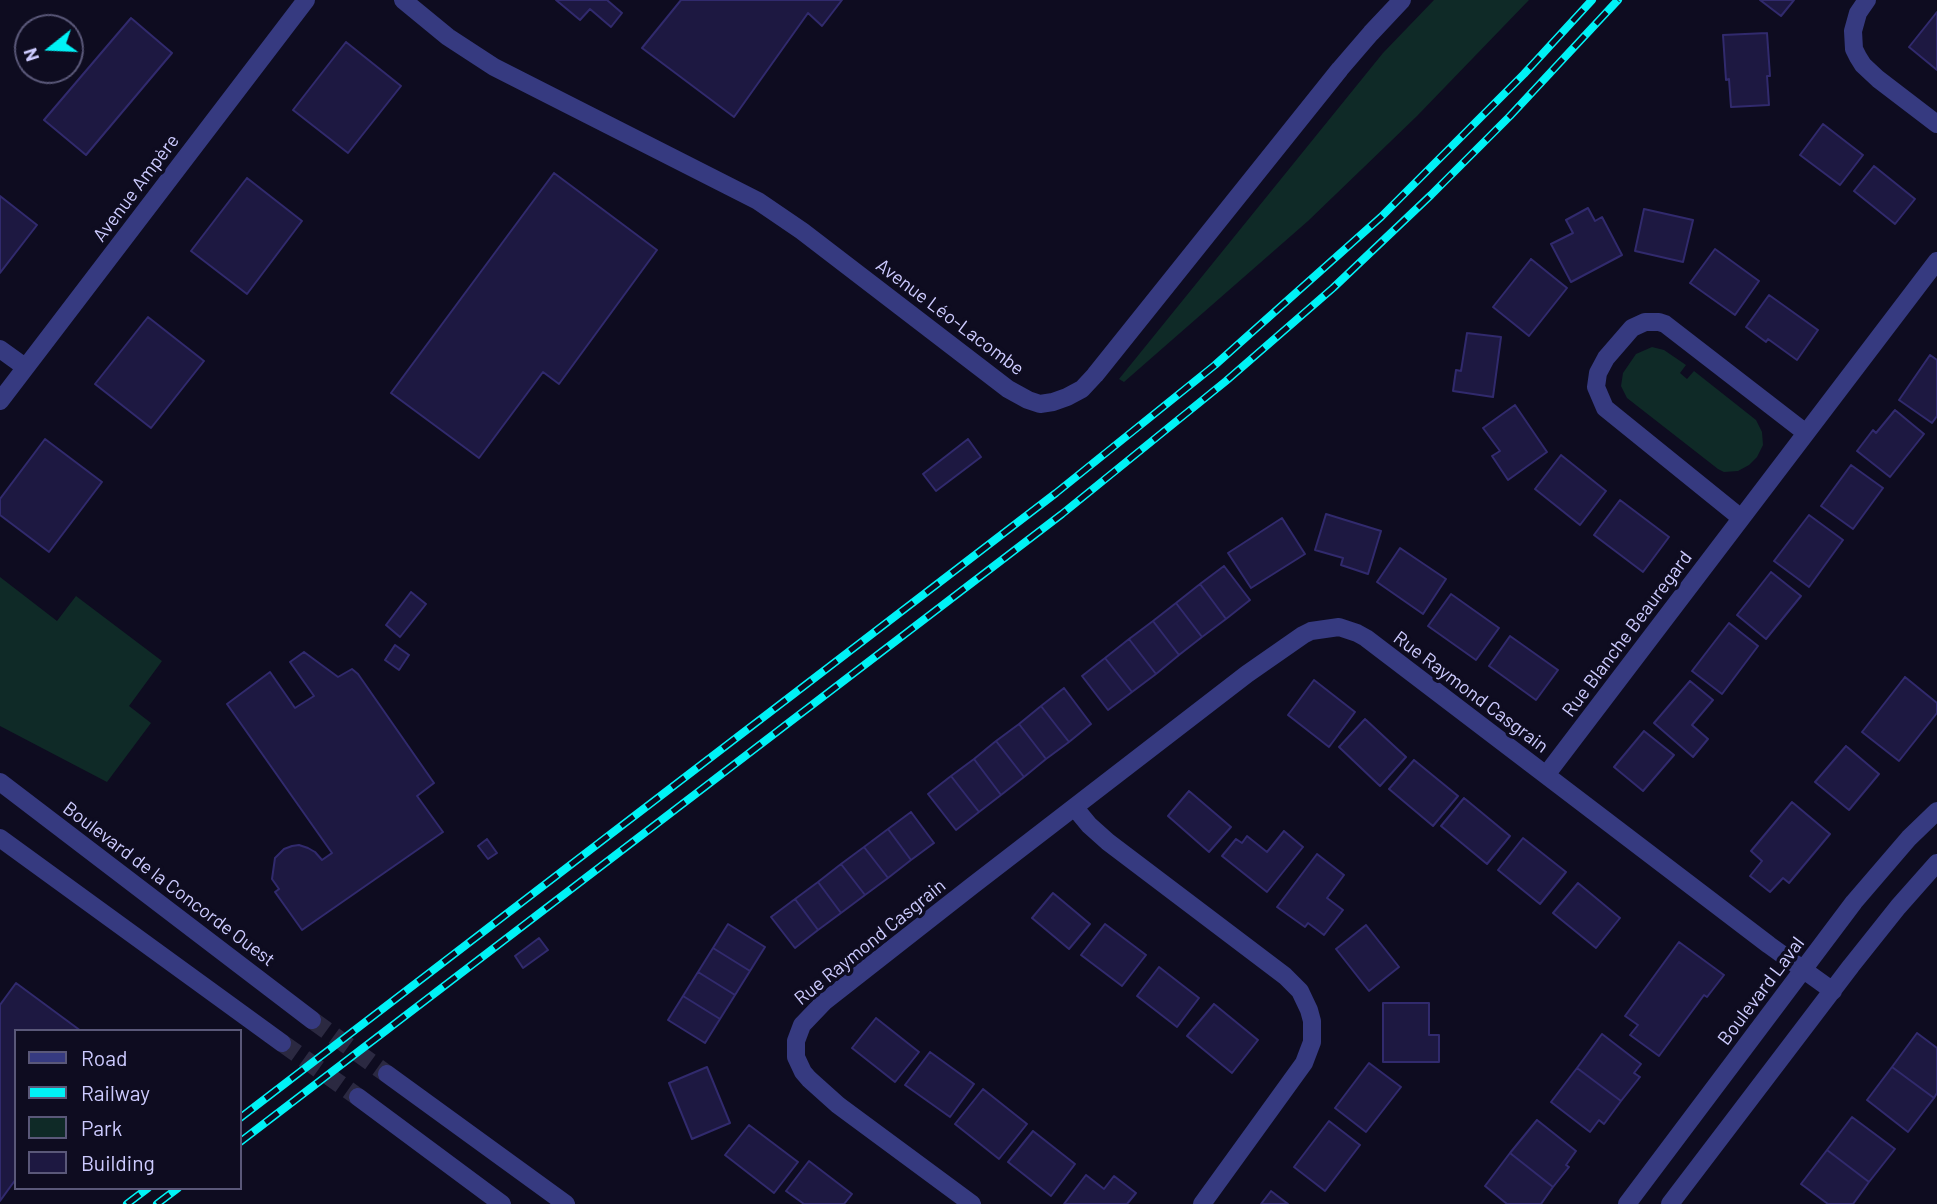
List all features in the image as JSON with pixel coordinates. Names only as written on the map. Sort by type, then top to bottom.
[{"type":"street","name":"Avenue Ampère","points":[[0,401],[306,0]]},
{"type":"street","name":"Avenue Léo-Lacombe","points":[[403,0],[448,37],[494,67],[758,201],[802,231],[1009,389],[1040,404],[1053,402],[1076,392],[1095,375],[1340,69],[1402,0]]},
{"type":"street","points":[[1867,0],[1854,22],[1854,43],[1858,57],[1870,72],[1937,124]]},
{"type":"street","name":"Rue Blanche Beauregard","points":[[1546,775],[1937,261]]},
{"type":"street","points":[[1741,518],[1605,408],[1596,387],[1598,373],[1606,358],[1632,328],[1652,321],[1665,324],[1806,433]]},
{"type":"street","points":[[0,349],[25,368]]},
{"type":"street","name":"Rue Raymond Casgrain","points":[[972,1204],[817,1087],[803,1072],[796,1057],[796,1041],[802,1025],[824,1002],[1247,674],[1303,635],[1330,627],[1348,629],[1366,638],[1833,991]]},
{"type":"street","name":"Boulevard de la Concorde Ouest","points":[[0,782],[312,1020]]},
{"type":"street","points":[[1075,808],[1108,842],[1285,976],[1300,991],[1309,1010],[1312,1042],[1304,1063],[1202,1204]]},
{"type":"street","name":"Boulevard Laval","points":[[1626,1204],[1873,879],[1937,811]]},
{"type":"street","points":[[0,838],[282,1043]]},
{"type":"street","points":[[1670,1204],[1898,907],[1937,863]]},
{"type":"street","points":[[387,1073],[566,1204]]},
{"type":"street","points":[[358,1097],[502,1204]]},
{"type":"green space","points":[[1434,0],[1529,0],[1417,116],[1308,221],[1124,382],[1119,379],[1383,53]]},
{"type":"green space","points":[[1652,347],[1664,350],[1686,365],[1680,373],[1687,379],[1694,371],[1756,420],[1762,432],[1763,445],[1749,465],[1738,471],[1724,472],[1718,469],[1627,398],[1621,386],[1623,373],[1636,354]]},
{"type":"green space","points":[[0,577],[57,621],[76,596],[162,661],[129,706],[151,723],[107,782],[0,726]]},
{"type":"building","points":[[556,0],[607,0],[622,13],[611,27],[590,9],[580,20]]},
{"type":"building","points":[[681,0],[842,0],[822,26],[808,13],[734,117],[642,48]]},
{"type":"building","points":[[1760,0],[1794,0],[1781,16]]},
{"type":"building","points":[[1937,12],[1937,70],[1909,47]]},
{"type":"building","points":[[131,18],[172,53],[86,155],[44,120],[75,84],[84,84],[84,73]]},
{"type":"building","points":[[1767,33],[1769,105],[1731,107],[1723,35]]},
{"type":"building","points":[[346,42],[401,86],[348,153],[293,110]]},
{"type":"building","points":[[1823,124],[1863,155],[1840,185],[1800,155]]},
{"type":"building","points":[[1874,166],[1915,199],[1895,224],[1854,191]]},
{"type":"building","points":[[554,173],[657,250],[559,384],[543,372],[479,458],[391,393]]},
{"type":"building","points":[[247,178],[302,221],[247,294],[191,251]]},
{"type":"building","points":[[0,196],[37,225],[0,273]]},
{"type":"building","points":[[1588,208],[1595,221],[1602,217],[1622,255],[1571,282],[1551,244],[1573,233],[1566,220]]},
{"type":"building","points":[[1644,209],[1693,220],[1683,262],[1635,251]]},
{"type":"building","points":[[1715,249],[1759,281],[1735,315],[1690,283]]},
{"type":"building","points":[[1531,259],[1567,288],[1529,336],[1493,307]]},
{"type":"building","points":[[1769,295],[1818,330],[1797,360],[1746,327]]},
{"type":"building","points":[[148,317],[204,361],[151,428],[95,384]]},
{"type":"building","points":[[1467,333],[1501,337],[1493,397],[1453,391],[1456,370],[1461,371]]},
{"type":"building","points":[[1930,355],[1937,360],[1937,416],[1932,423],[1899,400]]},
{"type":"building","points":[[1515,405],[1547,452],[1508,480],[1492,456],[1500,451],[1483,428]]},
{"type":"building","points":[[1895,410],[1924,434],[1890,477],[1857,451],[1873,430],[1876,433]]},
{"type":"building","points":[[45,439],[102,482],[49,552],[0,515],[0,499]]},
{"type":"building","points":[[968,439],[981,457],[936,491],[923,474]]},
{"type":"building","points":[[1561,455],[1606,491],[1580,525],[1535,489]]},
{"type":"building","points":[[1851,465],[1883,488],[1853,529],[1821,506]]},
{"type":"building","points":[[1620,500],[1669,537],[1643,572],[1594,535]]},
{"type":"building","points":[[1326,514],[1381,531],[1368,574],[1341,565],[1343,558],[1315,550]]},
{"type":"building","points":[[1809,515],[1843,540],[1809,587],[1774,561]]},
{"type":"building","points":[[1282,518],[1305,554],[1251,588],[1228,553]]},
{"type":"building","points":[[1400,548],[1446,579],[1423,614],[1377,582]]},
{"type":"building","points":[[1224,566],[1250,600],[1226,619],[1200,584]]},
{"type":"building","points":[[1771,572],[1801,596],[1766,639],[1737,615]]},
{"type":"building","points":[[1200,584],[1226,619],[1202,637],[1176,603]]},
{"type":"building","points":[[411,592],[426,604],[400,637],[386,625]]},
{"type":"building","points":[[1451,594],[1499,628],[1476,660],[1428,626]]},
{"type":"building","points":[[1176,603],[1202,637],[1179,655],[1153,621]]},
{"type":"building","points":[[1153,621],[1179,655],[1156,674],[1129,639]]},
{"type":"building","points":[[1729,623],[1758,646],[1722,694],[1692,671]]},
{"type":"building","points":[[1510,636],[1558,670],[1536,700],[1489,666]]},
{"type":"building","points":[[1129,639],[1156,674],[1132,692],[1105,658]]},
{"type":"building","points":[[395,645],[409,655],[399,670],[385,660]]},
{"type":"building","points":[[304,652],[338,677],[352,669],[358,674],[434,783],[417,796],[443,832],[302,930],[275,892],[279,889],[272,879],[275,858],[284,849],[299,845],[315,852],[322,860],[332,853],[227,704],[270,672],[295,708],[314,696],[290,662]]},
{"type":"building","points":[[1105,658],[1132,692],[1108,710],[1082,676]]},
{"type":"building","points":[[1905,677],[1937,703],[1937,713],[1899,761],[1862,732]]},
{"type":"building","points":[[1314,680],[1355,712],[1329,747],[1288,715]]},
{"type":"building","points":[[1690,681],[1713,700],[1692,725],[1708,739],[1693,757],[1654,723]]},
{"type":"building","points":[[1064,688],[1091,724],[1069,742],[1041,706]]},
{"type":"building","points":[[1041,706],[1069,742],[1046,759],[1019,724]]},
{"type":"building","points":[[1365,719],[1406,757],[1380,786],[1339,747]]},
{"type":"building","points":[[1019,724],[1046,759],[1024,777],[996,741]]},
{"type":"building","points":[[1644,731],[1674,755],[1643,791],[1614,767]]},
{"type":"building","points":[[996,741],[1024,777],[1001,795],[974,759]]},
{"type":"building","points":[[1846,746],[1879,774],[1849,810],[1815,782]]},
{"type":"building","points":[[974,759],[1001,795],[979,812],[951,776]]},
{"type":"building","points":[[1414,760],[1458,796],[1433,826],[1389,789]]},
{"type":"building","points":[[951,776],[979,812],[956,830],[928,794]]},
{"type":"building","points":[[1189,791],[1231,827],[1209,852],[1168,816]]},
{"type":"building","points":[[1464,798],[1510,836],[1487,864],[1441,826]]},
{"type":"building","points":[[1792,802],[1830,834],[1789,883],[1783,878],[1770,892],[1750,876],[1762,861],[1751,851]]},
{"type":"building","points":[[911,812],[934,843],[911,860],[888,829]]},
{"type":"building","points":[[888,829],[911,860],[888,878],[864,847]]},
{"type":"building","points":[[1284,831],[1303,847],[1267,892],[1222,856],[1236,839],[1242,843],[1247,836],[1267,852]]},
{"type":"building","points":[[1523,838],[1566,872],[1540,904],[1498,870]]},
{"type":"building","points":[[487,839],[497,853],[488,859],[478,846]]},
{"type":"building","points":[[864,847],[888,878],[865,895],[841,864]]},
{"type":"building","points":[[1317,854],[1344,875],[1327,898],[1343,910],[1324,935],[1308,923],[1305,927],[1277,907]]},
{"type":"building","points":[[841,864],[865,895],[841,913],[818,882]]},
{"type":"building","points":[[818,882],[841,913],[818,930],[795,899]]},
{"type":"building","points":[[1578,883],[1620,918],[1596,948],[1553,913]]},
{"type":"building","points":[[1053,893],[1090,924],[1069,949],[1032,918]]},
{"type":"building","points":[[795,899],[818,930],[795,948],[771,917]]},
{"type":"building","points":[[728,924],[765,947],[750,971],[713,948]]},
{"type":"building","points":[[1105,924],[1146,955],[1122,986],[1081,955]]},
{"type":"building","points":[[1366,925],[1399,967],[1369,991],[1336,949]]},
{"type":"building","points":[[539,938],[548,950],[523,968],[515,956]]},
{"type":"building","points":[[1679,942],[1724,975],[1707,997],[1704,995],[1659,1056],[1630,1035],[1638,1025],[1625,1016]]},
{"type":"building","points":[[713,948],[750,971],[735,995],[698,972]]},
{"type":"building","points":[[1159,967],[1199,998],[1177,1027],[1137,996]]},
{"type":"building","points":[[698,972],[735,995],[720,1019],[683,996]]},
{"type":"building","points":[[16,983],[78,1029],[14,1029],[14,1182],[0,1201],[0,1005]]},
{"type":"building","points":[[683,996],[720,1019],[705,1043],[668,1020]]},
{"type":"building","points":[[1383,1003],[1429,1003],[1429,1035],[1439,1035],[1439,1062],[1383,1062]]},
{"type":"building","points":[[1214,1004],[1258,1040],[1232,1073],[1187,1036]]},
{"type":"building","points":[[876,1018],[919,1052],[895,1082],[852,1048]]},
{"type":"building","points":[[1917,1033],[1937,1048],[1937,1093],[1934,1098],[1892,1067]]},
{"type":"building","points":[[1602,1034],[1641,1064],[1634,1073],[1640,1077],[1621,1101],[1577,1068]]},
{"type":"building","points":[[930,1052],[974,1084],[950,1117],[905,1085]]},
{"type":"building","points":[[1369,1063],[1401,1087],[1366,1132],[1335,1108]]},
{"type":"building","points":[[707,1067],[730,1123],[692,1139],[669,1083]]},
{"type":"building","points":[[1892,1067],[1934,1098],[1908,1132],[1867,1100]]},
{"type":"building","points":[[1577,1068],[1621,1101],[1604,1124],[1599,1120],[1590,1132],[1551,1102]]},
{"type":"building","points":[[983,1089],[1027,1124],[999,1159],[955,1124]]},
{"type":"building","points":[[1852,1117],[1895,1149],[1869,1182],[1827,1150]]},
{"type":"building","points":[[1537,1120],[1576,1151],[1566,1165],[1569,1167],[1553,1187],[1510,1153]]},
{"type":"building","points":[[1329,1121],[1360,1145],[1325,1191],[1294,1167]]},
{"type":"building","points":[[749,1125],[798,1162],[774,1193],[725,1155]]},
{"type":"building","points":[[1033,1131],[1075,1164],[1051,1196],[1008,1162]]},
{"type":"building","points":[[1827,1150],[1869,1182],[1853,1204],[1828,1204],[1801,1184]]},
{"type":"building","points":[[1510,1153],[1553,1187],[1541,1204],[1507,1204],[1485,1186]]},
{"type":"building","points":[[809,1161],[852,1194],[844,1204],[804,1204],[786,1191]]},
{"type":"building","points":[[1086,1175],[1104,1189],[1114,1176],[1136,1193],[1127,1204],[1064,1204]]},
{"type":"building","points":[[1271,1191],[1288,1204],[1261,1204]]},
{"type":"tunnel","points":[[312,1020],[387,1074]]},
{"type":"tunnel","points":[[282,1043],[358,1097]]},
{"type":"railway","points":[[242,1116],[1056,493],[1215,365],[1381,217],[1524,74],[1592,0]]},
{"type":"railway","points":[[242,1140],[1062,514],[1226,381],[1333,288],[1431,195],[1510,116],[1618,0]]},
{"type":"railway","points":[[127,1204],[145,1190]]},
{"type":"railway","points":[[157,1204],[175,1190]]}]
